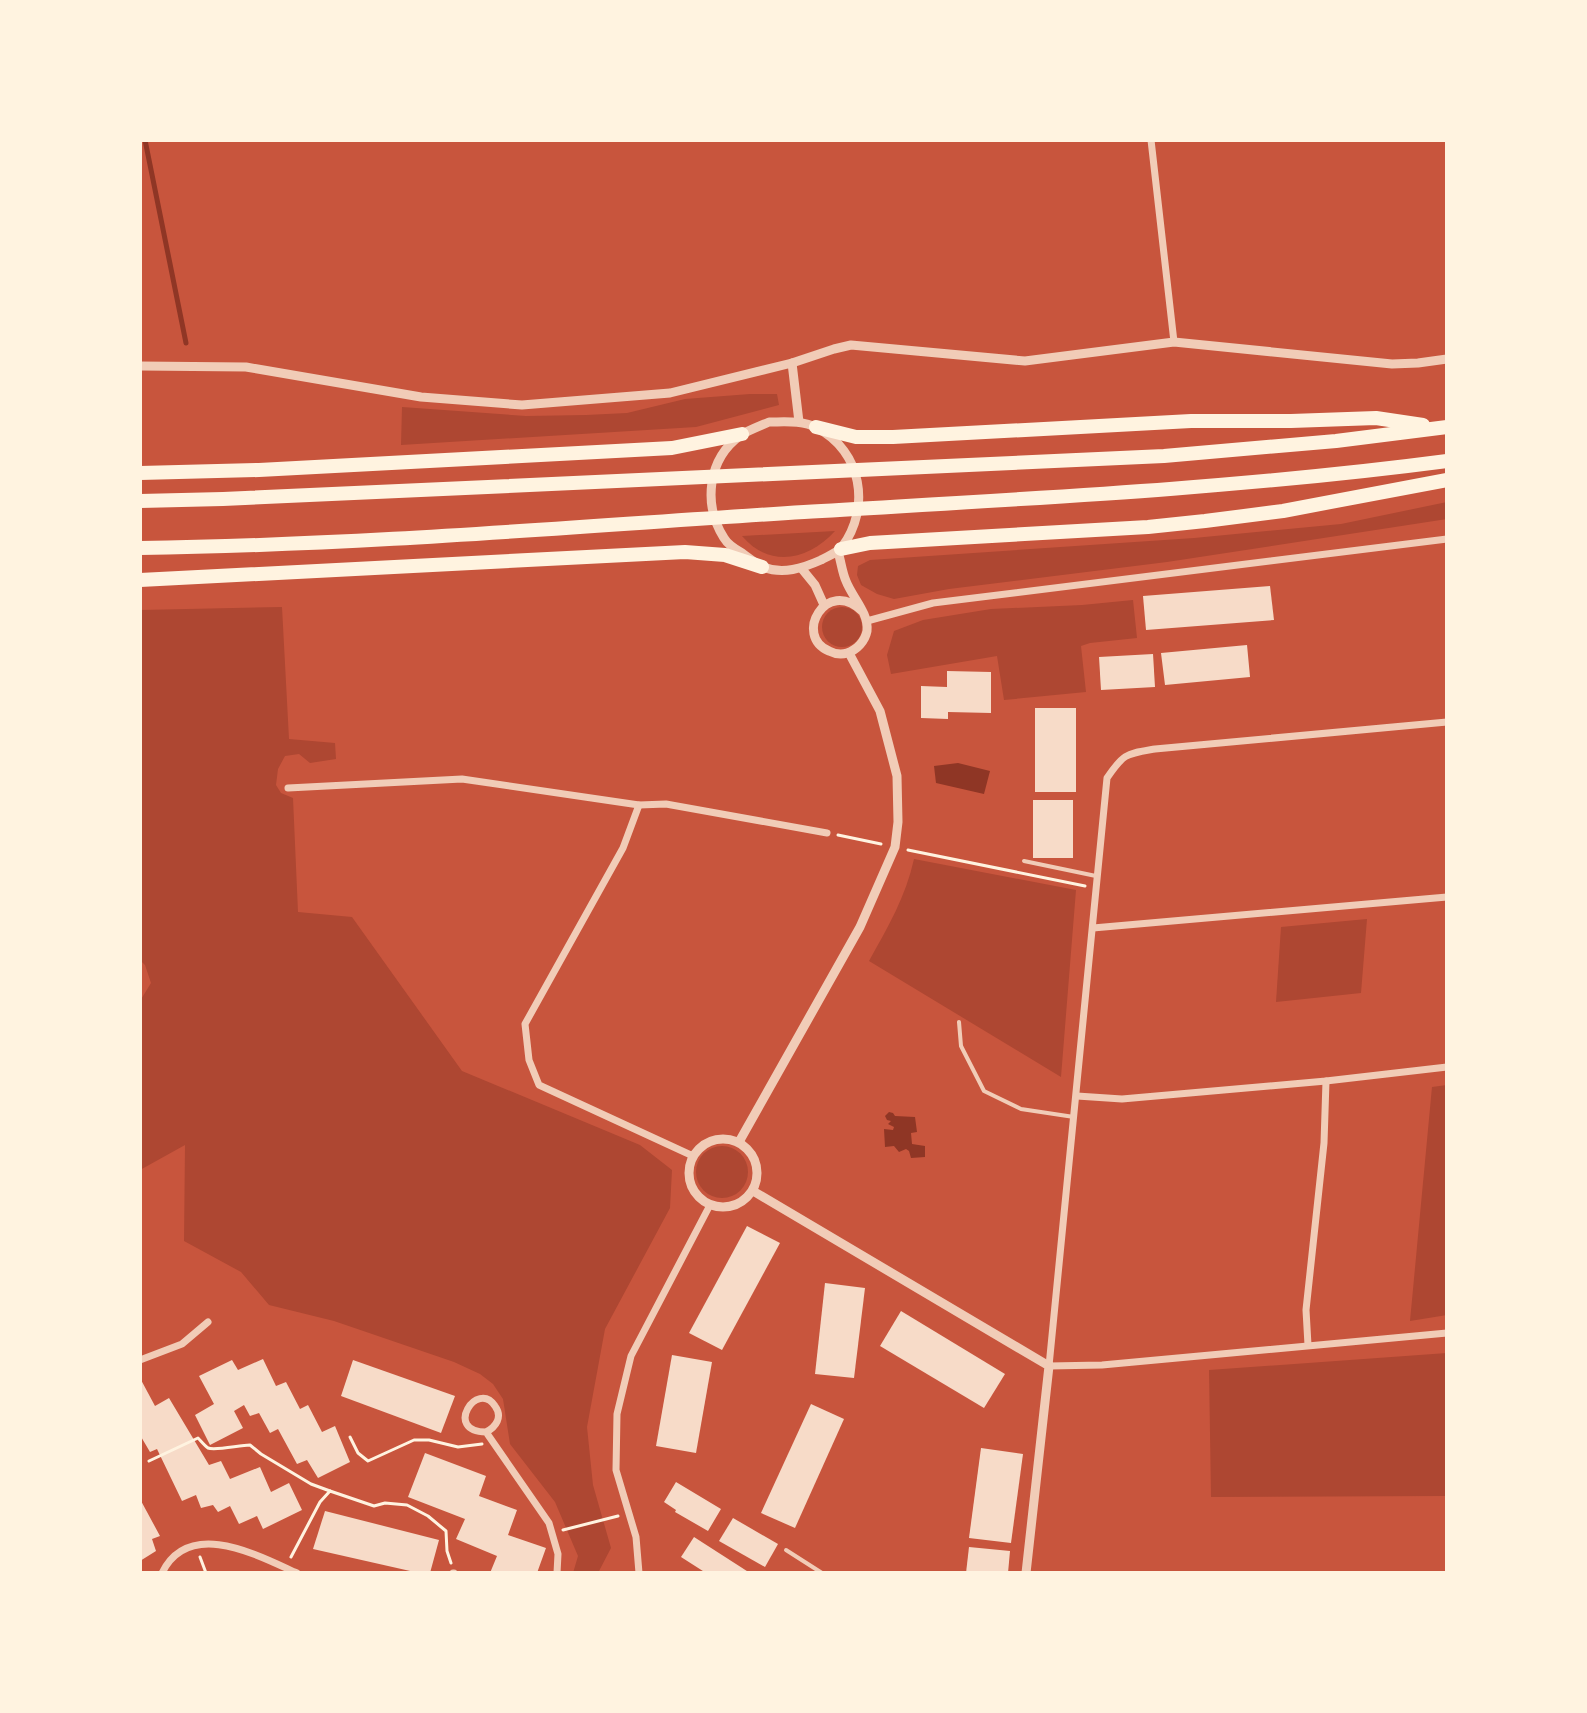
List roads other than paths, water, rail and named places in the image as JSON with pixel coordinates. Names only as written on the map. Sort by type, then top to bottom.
[{"type":"highway","points":[[816,427],[856,437],[893,437],[1191,421],[1376,418],[1445,427]]},
{"type":"highway","points":[[140,501],[1164,456],[1336,441],[1445,427]]},
{"type":"highway","points":[[140,473],[259,470],[672,448],[742,434]]},
{"type":"highway","points":[[140,548],[358,542],[1206,486],[1347,474],[1447,461]]},
{"type":"highway","points":[[839,550],[870,543],[1205,521],[1283,511],[1447,480]]},
{"type":"highway","points":[[140,580],[685,552],[725,555],[762,567]]},
{"type":"street","points":[[1151,140],[1174,342]]},
{"type":"street","points":[[140,366],[246,367],[421,397],[522,405],[670,393],[851,345],[1025,361],[1174,342],[1392,364],[1447,359]]},
{"type":"street","points":[[792,363],[799,422]]},
{"type":"street","points":[[769,422],[799,422],[816,427],[839,443],[854,465],[860,491],[857,518],[839,550],[802,569],[782,571],[762,567],[727,543],[716,526],[711,506],[711,485],[716,466],[727,448],[742,434],[769,422]]},
{"type":"street","points":[[864,616],[933,603],[1447,539]]},
{"type":"street","points":[[839,550],[845,580],[864,616],[867,634],[860,646],[849,653],[836,654],[824,649],[816,639],[813,627],[816,615],[824,605],[844,600],[854,604],[864,616]]},
{"type":"street","points":[[802,569],[815,585],[824,605]]},
{"type":"street","points":[[739,1142],[860,927],[895,847],[897,776],[880,711],[849,653]]},
{"type":"street","points":[[1026,1573],[1075,1117],[1107,778],[1128,754],[1205,743],[1447,722]]},
{"type":"street","points":[[288,788],[462,779],[639,805],[666,804],[827,833]]},
{"type":"street","points":[[639,805],[623,848],[525,1024],[529,1060],[539,1085],[693,1156]]},
{"type":"street","points":[[1093,928],[1447,897]]},
{"type":"street","points":[[1077,1096],[1122,1099],[1447,1067]]},
{"type":"street","points":[[1308,1345],[1306,1310],[1324,1143],[1326,1081]]},
{"type":"street","points":[[722,1138],[739,1142],[753,1154],[758,1172],[753,1191],[741,1202],[726,1207],[710,1205],[695,1193],[689,1175],[693,1156],[705,1143],[722,1138]]},
{"type":"street","points":[[753,1191],[1049,1366],[1102,1365],[1447,1333]]},
{"type":"street","points":[[639,1573],[636,1537],[616,1470],[617,1414],[631,1356],[710,1205]]},
{"type":"street","points":[[140,1360],[182,1344],[208,1322]]},
{"type":"street","points":[[479,1399],[492,1402],[499,1414],[495,1425],[486,1432],[477,1432],[465,1420],[469,1405],[479,1399]]},
{"type":"street","points":[[486,1432],[549,1523],[558,1554],[557,1573]]},
{"type":"street","points":[[162,1573],[184,1548],[212,1542],[255,1554],[297,1573]]},
{"type":"lane","points":[[1024,861],[1096,876]]},
{"type":"lane","points":[[959,1022],[961,1046],[984,1091],[1021,1109],[1075,1117]]},
{"type":"lane","points":[[786,1550],[822,1573]]},
{"type":"waterway","points":[[145,140],[186,343]]}]
